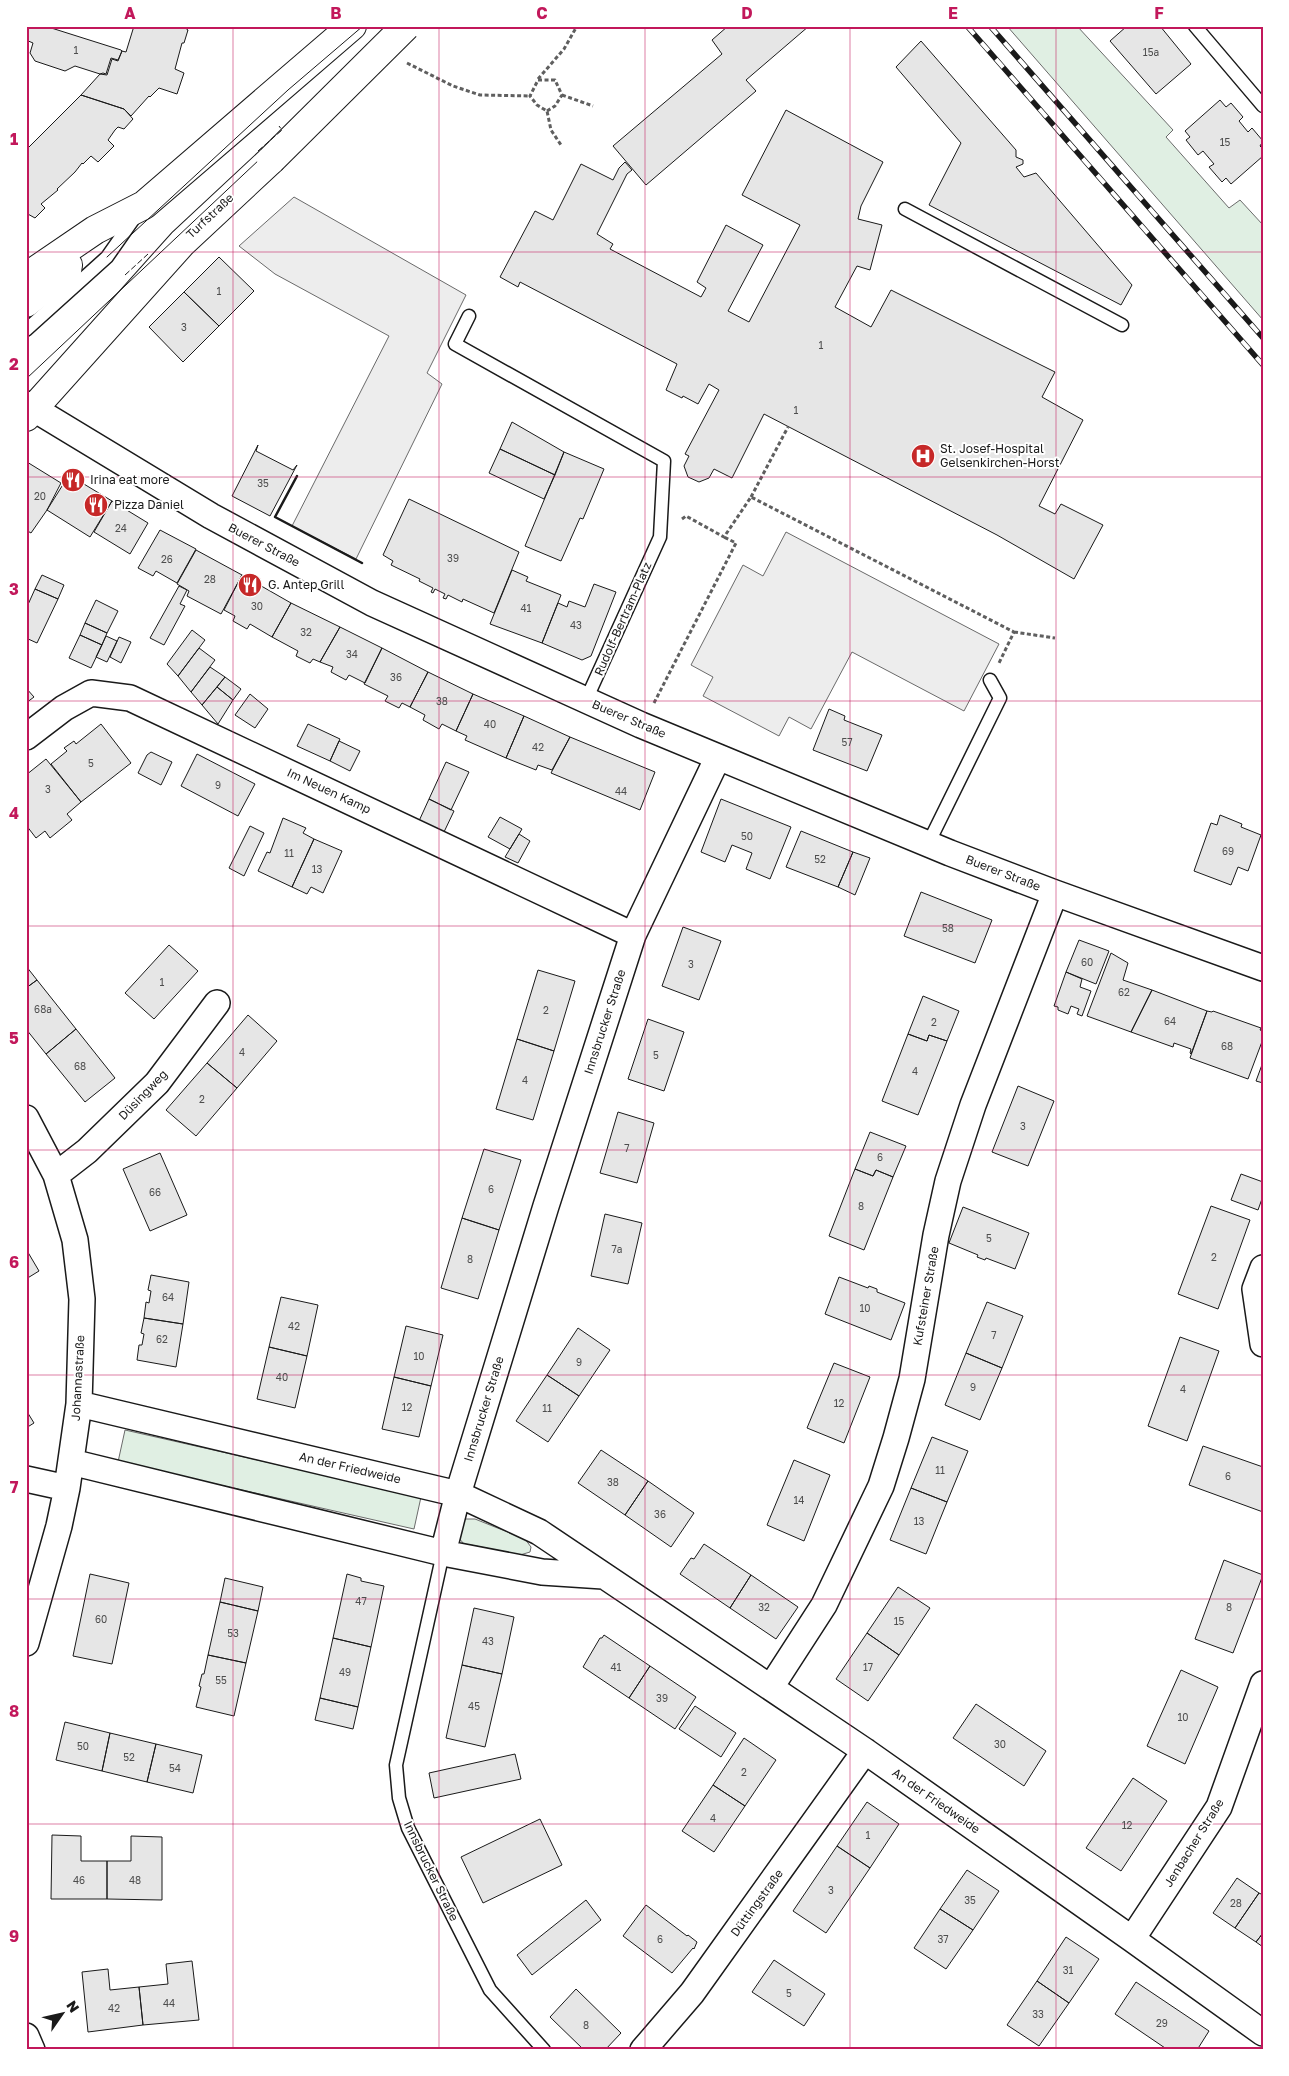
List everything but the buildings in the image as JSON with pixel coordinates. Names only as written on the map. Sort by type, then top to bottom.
[{"type":"main road","points":[[26,277],[95,230],[144,205],[352,26]]},
{"type":"main road","name":"Turfstraße","points":[[28,410],[182,243],[271,160],[406,26]]},
{"type":"main road","points":[[26,303],[67,271],[76,243]]},
{"type":"street","name":"Buerer Straße","points":[[28,410],[210,516],[372,603],[641,725],[928,844],[1055,893],[1263,968]]},
{"type":"street","name":"Im Neuen Kamp","points":[[26,737],[64,708],[91,693],[130,698],[633,935]]},
{"type":"street","name":"Innsbrucker Straße","points":[[443,1553],[458,1494],[546,1206],[633,935],[718,757]]},
{"type":"street","name":"Kufsteiner Straße","points":[[772,1687],[824,1605],[881,1486],[912,1379],[936,1235],[948,1181],[973,1105],[1055,893]]},
{"type":"street","name":"Düsingweg","points":[[56,1175],[87,1151],[157,1083],[217,1003]]},
{"type":"street","name":"Johannastraße","points":[[26,1643],[60,1526],[67,1488],[79,1404],[82,1298],[75,1240],[56,1175],[29,1131]]},
{"type":"street","points":[[1263,1268],[1255,1289],[1263,1344]]},
{"type":"street","name":"An der Friedweide","points":[[79,1404],[458,1494],[539,1532],[865,1751],[1263,2033]]},
{"type":"street","name":"An der Friedweide","points":[[71,1462],[443,1553],[542,1572],[604,1576]]},
{"type":"street","points":[[26,1479],[67,1488]]},
{"type":"street","name":"Jenbacher Straße","points":[[1132,1939],[1219,1807],[1263,1684]]},
{"type":"street","name":"Düttingstraße","points":[[643,2050],[692,1992],[865,1751]]},
{"type":"street","points":[[26,2036],[32,2050]]},
{"type":"lane","points":[[1195,26],[1263,106]]},
{"type":"lane","points":[[26,330],[107,257],[144,205]]},
{"type":"lane","points":[[906,209],[1122,325]]},
{"type":"lane","points":[[469,316],[455,344],[664,461],[660,537]]},
{"type":"lane","name":"Rudolf-Bertram-Platz","points":[[586,700],[660,537]]},
{"type":"lane","points":[[928,844],[1000,698],[990,680]]},
{"type":"lane","name":"Innsbrucker Straße","points":[[443,1553],[396,1765],[400,1798],[408,1828],[490,1990],[544,2050]]},
{"type":"path","points":[[530,96],[538,80],[564,48],[577,26]]},
{"type":"path","points":[[402,58],[408,64],[453,86],[480,95],[530,96]]},
{"type":"path","points":[[538,80],[555,80],[562,95],[593,106]]},
{"type":"path","points":[[547,111],[555,106],[562,95]]},
{"type":"path","points":[[530,96],[537,105],[547,111],[551,130],[562,145]]},
{"type":"path","points":[[724,537],[751,497],[788,427]]},
{"type":"path","points":[[751,497],[1014,632],[1055,638]]},
{"type":"path","points":[[641,725],[671,671],[736,543],[686,516],[660,537]]},
{"type":"path","points":[[990,680],[1014,632]]},
{"type":"green space","points":[[1007,26],[1077,26],[1173,130],[1166,137],[1229,208],[1240,200],[1263,225],[1263,320]]},
{"type":"green space","points":[[125,1430],[421,1497],[414,1529],[118,1462]]},
{"type":"green space","points":[[475,1519],[525,1539],[531,1547],[530,1552],[520,1555],[464,1544],[457,1536],[460,1521]]},
{"type":"shaded area","points":[[294,197],[466,295],[427,373],[442,384],[356,559],[292,526],[389,336],[275,274],[239,246]]},
{"type":"shaded area","points":[[786,532],[999,644],[964,711],[852,652],[811,729],[789,717],[779,736],[703,696],[713,677],[691,665],[743,565],[763,576]]},
{"type":"tram line","points":[[107,257],[288,90],[363,26]]},
{"type":"tram line","points":[[26,379],[327,96],[395,26]]},
{"type":"railway","points":[[967,26],[1263,365]]},
{"type":"railway","points":[[990,26],[1263,338]]},
{"type":"fence","points":[[258,151],[282,130],[279,126]]},
{"type":"fence","points":[[125,275],[148,254]]},
{"type":"wall","points":[[297,476],[275,517],[362,563]]},
{"type":"place","name":"St. Josef-Hospital Gelsenkirchen-Horst","points":[[923,456]]},
{"type":"place","name":"Irina eat more","points":[[73,480]]},
{"type":"place","name":"Pizza Daniel","points":[[96,505]]},
{"type":"place","name":"G. Antep Grill","points":[[250,585]]}]
